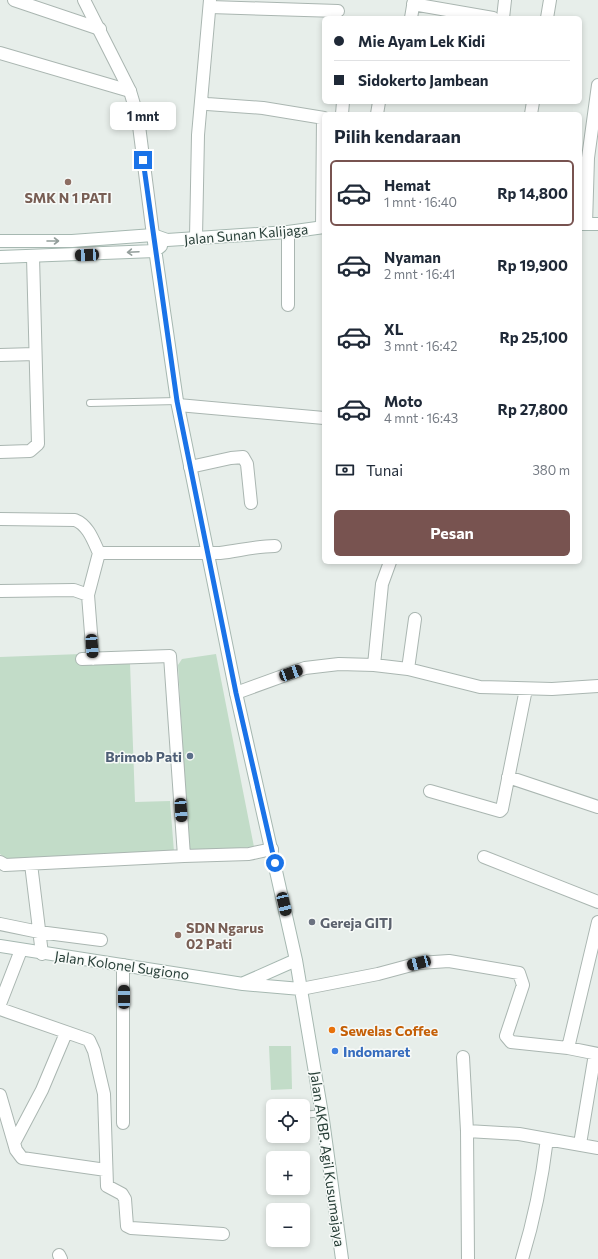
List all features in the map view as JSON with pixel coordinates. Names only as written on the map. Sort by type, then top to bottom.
[{"type":"street","points":[[14,0],[100,29]]},
{"type":"street","name":"Jalan AKBP. Agil Kusumajaya","points":[[84,0],[130,91],[138,118],[177,403],[236,693],[296,960],[322,1113],[342,1259]]},
{"type":"street","points":[[503,16],[505,0]]},
{"type":"street","points":[[547,16],[550,0]]},
{"type":"street","points":[[411,16],[413,2],[459,6],[487,16]]},
{"type":"street","points":[[196,237],[198,134],[210,4],[338,11]]},
{"type":"street","points":[[0,53],[130,91]]},
{"type":"street","points":[[588,224],[588,158],[598,85]]},
{"type":"street","points":[[202,102],[207,104],[262,108],[322,118]]},
{"type":"street","name":"Jalan Sunan Kalijaga","points":[[167,240],[288,232],[322,227]]},
{"type":"street","points":[[288,232],[288,305]]},
{"type":"street","points":[[0,241],[72,241],[153,235],[167,240],[155,251],[32,257],[0,257]]},
{"type":"street","points":[[0,452],[30,451],[38,444],[32,257],[30,241]]},
{"type":"street","points":[[72,241],[73,255]]},
{"type":"street","points":[[0,355],[35,354]]},
{"type":"street","points":[[177,403],[322,418]]},
{"type":"street","points":[[190,467],[231,458],[243,458],[246,464],[251,503]]},
{"type":"street","points":[[0,519],[75,520],[86,528],[99,553],[88,595],[87,659],[170,656],[184,856]]},
{"type":"street","points":[[99,553],[207,553],[239,551],[260,546],[275,546]]},
{"type":"street","points":[[374,665],[382,584],[387,564]]},
{"type":"street","points":[[0,591],[74,590],[88,595]]},
{"type":"street","points":[[408,669],[415,619]]},
{"type":"street","points":[[236,693],[305,668],[339,664],[374,665],[408,669],[480,686],[526,689],[598,686]]},
{"type":"street","points":[[430,791],[500,811],[502,809],[526,689]]},
{"type":"street","points":[[508,777],[598,807]]},
{"type":"street","points":[[0,862],[5,865],[249,854],[272,849]]},
{"type":"street","points":[[484,857],[598,902]]},
{"type":"street","points":[[31,864],[42,954]]},
{"type":"street","points":[[0,924],[39,932],[102,940]]},
{"type":"street","points":[[580,1144],[596,1054],[568,1048],[598,925]]},
{"type":"street","name":"Jalan Kolonel Sugiono","points":[[0,946],[42,954],[124,965],[243,984],[301,989],[378,974],[419,963],[449,961],[519,973],[523,985],[506,1036],[508,1040],[511,1042],[568,1048]]},
{"type":"street","points":[[0,1004],[21,950]]},
{"type":"street","points":[[243,984],[296,960]]},
{"type":"street","points":[[124,965],[124,1123]]},
{"type":"street","points":[[0,1009],[66,1033],[86,1038],[94,1051],[104,1094],[107,1186],[122,1194],[125,1199],[127,1226],[131,1228],[223,1234]]},
{"type":"street","points":[[14,1143],[42,1090],[66,1033]]},
{"type":"street","points":[[463,1057],[467,1131],[468,1259]]},
{"type":"street","points":[[0,1095],[16,1150],[22,1158],[106,1170]]},
{"type":"street","points":[[467,1131],[519,1134],[598,1148]]},
{"type":"street","points":[[522,1259],[530,1233],[541,1182],[547,1139]]},
{"type":"lane","points":[[90,403],[177,403]]},
{"type":"lane","points":[[310,1114],[322,1113]]},
{"type":"green space","points":[[81,654],[130,663],[135,802],[170,801],[174,852],[8,860],[0,854],[0,657]]},
{"type":"green space","points":[[216,654],[254,847],[189,852],[178,665],[182,659]]},
{"type":"green space","points":[[269,1046],[291,1046],[292,1089],[271,1090]]},
{"type":"place","name":"SMK N 1 PATI","points":[[68,182]]},
{"type":"place","name":"Brimob Pati","points":[[190,756]]},
{"type":"place","name":"Gereja GITJ","points":[[312,922]]},
{"type":"place","name":"SDN Ngarus 02 Pati","points":[[178,935]]},
{"type":"place","name":"Sewelas Coffee","points":[[332,1030]]},
{"type":"place","name":"Indomaret","points":[[335,1051]]},
{"type":"route","points":[[143,160],[177,401],[236,693],[275,863]]}]
